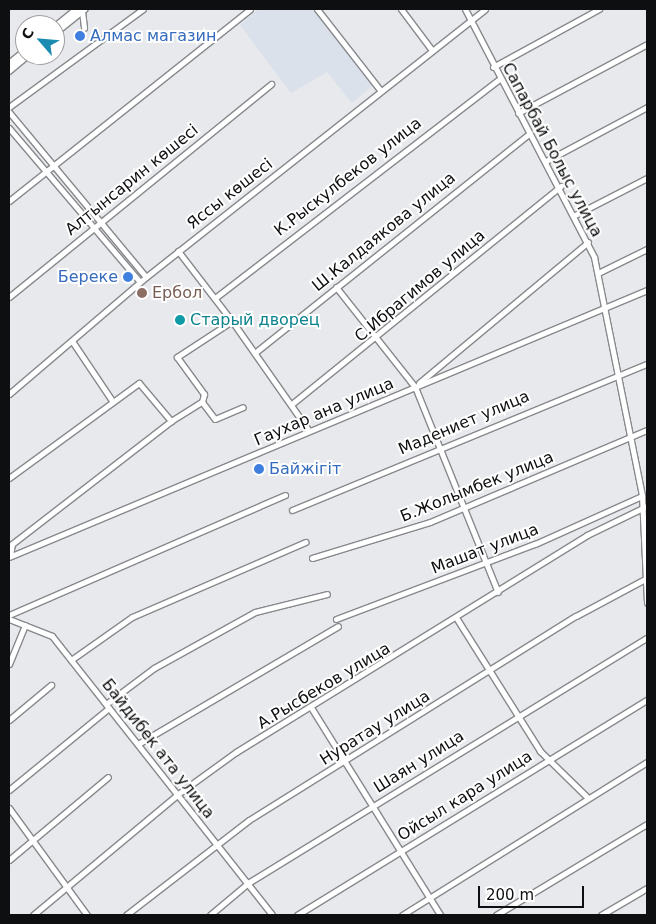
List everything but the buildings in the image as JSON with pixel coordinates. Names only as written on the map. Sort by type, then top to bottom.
[{"type":"main road","points":[[65,21],[82,10]]},
{"type":"main road","points":[[65,24],[82,10]]},
{"type":"street","points":[[9,107],[143,9]]},
{"type":"street","points":[[9,201],[250,9]]},
{"type":"street","points":[[317,9],[380,90]]},
{"type":"street","points":[[401,9],[431,49]]},
{"type":"street","name":"Сапарбай Болыс улица","points":[[466,9],[499,79],[529,134],[561,186],[588,242],[598,274],[645,507],[647,603]]},
{"type":"street","name":"Яссы көшесі","points":[[9,394],[178,251],[470,18],[486,9]]},
{"type":"street","points":[[493,67],[599,9]]},
{"type":"street","points":[[82,10],[84,28]]},
{"type":"street","points":[[518,113],[647,44]]},
{"type":"street","name":"К.Рыскулбеков улица","points":[[215,298],[499,79]]},
{"type":"street","name":"Алтынсарин көшесі","points":[[9,296],[271,84]]},
{"type":"street","points":[[546,161],[647,107]]},
{"type":"street","points":[[9,112],[146,277]]},
{"type":"street","points":[[9,128],[140,282]]},
{"type":"street","name":"Ш.Калдаякова улица","points":[[257,351],[529,134]]},
{"type":"street","points":[[575,215],[647,178]]},
{"type":"street","name":"С.Ибрагимов улица","points":[[293,403],[378,338],[561,186]]},
{"type":"street","points":[[415,387],[588,242]]},
{"type":"street","points":[[598,274],[647,249]]},
{"type":"street","points":[[178,251],[257,351],[293,403],[309,431]]},
{"type":"street","points":[[336,287],[415,387],[498,592]]},
{"type":"street","name":"Гаухар ана улица","points":[[9,556],[647,290]]},
{"type":"street","points":[[9,556],[12,544],[171,421],[202,402],[204,394],[178,360],[179,354],[232,321]]},
{"type":"street","points":[[72,341],[113,402]]},
{"type":"street","name":"Мадениет улица","points":[[292,510],[619,372],[647,364]]},
{"type":"street","points":[[9,478],[141,382],[171,421]]},
{"type":"street","points":[[202,402],[215,419],[242,407]]},
{"type":"street","name":"Б.Жолымбек улица","points":[[312,558],[464,507],[647,430]]},
{"type":"street","points":[[9,615],[285,495]]},
{"type":"street","name":"Машат улица","points":[[336,619],[486,560],[535,544],[642,496]]},
{"type":"street","name":"А.Рысбеков улица","points":[[33,915],[178,794],[236,752],[458,619],[587,535],[645,507]]},
{"type":"street","points":[[71,660],[132,618],[305,542]]},
{"type":"street","name":"Нуратау улица","points":[[126,915],[216,842],[489,672],[646,578]]},
{"type":"street","points":[[9,790],[154,668],[255,612],[327,594]]},
{"type":"street","name":"Байдибек ата улица","points":[[9,619],[52,636],[272,915]]},
{"type":"street","points":[[458,619],[489,672],[547,759],[588,798]]},
{"type":"street","points":[[9,664],[25,626]]},
{"type":"street","points":[[138,744],[338,626]]},
{"type":"street","name":"Шаян улица","points":[[210,915],[248,883],[517,716],[647,638]]},
{"type":"street","points":[[9,720],[50,686]]},
{"type":"street","name":"Ойсыл кара улица","points":[[297,915],[547,759],[647,700]]},
{"type":"street","points":[[312,708],[440,915]]},
{"type":"street","points":[[402,915],[647,762]]},
{"type":"street","points":[[9,860],[108,777]]},
{"type":"street","points":[[9,808],[87,915]]},
{"type":"street","points":[[496,915],[647,824]]},
{"type":"street","points":[[601,915],[647,888]]},
{"type":"shaded area","points":[[259,9],[313,9],[372,86],[352,103],[327,72],[291,93],[240,25]]},
{"type":"place","name":"Алмас магазин","points":[[80,36]]},
{"type":"place","name":"Береке","points":[[128,277]]},
{"type":"place","name":"Ербол","points":[[142,293]]},
{"type":"place","name":"Старый дворец","points":[[180,320]]},
{"type":"place","name":"Байжігіт","points":[[259,469]]}]
